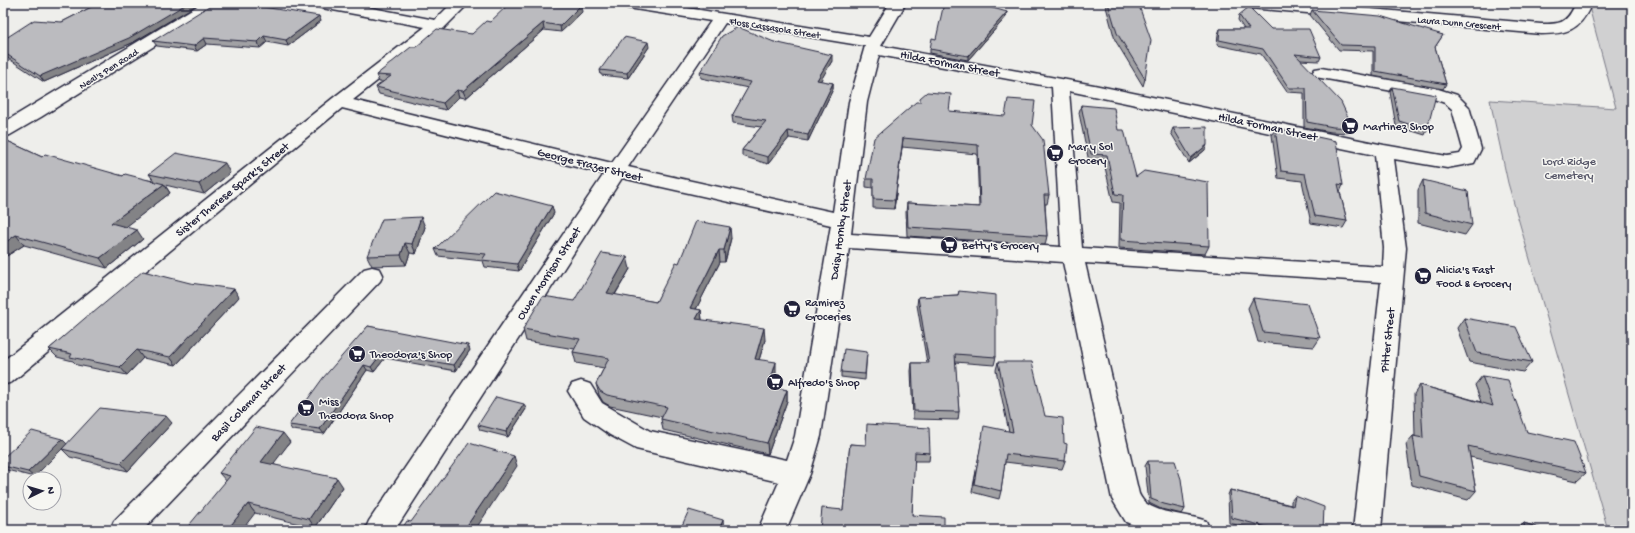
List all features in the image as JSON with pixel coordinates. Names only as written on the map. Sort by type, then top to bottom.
[{"type":"street","name":"Neal's Pen Road","points":[[3,131],[35,113],[213,3]]},
{"type":"street","points":[[322,3],[438,25]]},
{"type":"street","name":"Sister Therese Spark's Street","points":[[3,375],[339,102],[438,25],[461,3]]},
{"type":"street","name":"Floss Cassasola Street","points":[[628,3],[721,18],[873,46]]},
{"type":"street","name":"Daisy Hornby Street","points":[[772,530],[796,474],[808,436],[841,230],[858,102],[873,46],[898,3]]},
{"type":"street","name":"Laura Dunn Crescent","points":[[1250,3],[1541,29],[1558,29],[1571,25],[1578,17],[1582,7],[1580,3]]},
{"type":"street","name":"Owen Morrison Street","points":[[379,530],[616,171],[721,18]]},
{"type":"street","name":"Hilda Forman Street","points":[[873,46],[1384,151],[1447,162],[1466,159],[1472,149],[1460,107],[1451,99],[1435,93],[1320,73]]},
{"type":"street","points":[[1060,84],[1072,255],[1126,499],[1136,513],[1160,523],[1196,530]]},
{"type":"street","name":"George Frazer Street","points":[[339,102],[616,171],[841,230],[1072,255],[1394,275]]},
{"type":"street","name":"Pitter Street","points":[[1367,530],[1394,275],[1395,248],[1384,151]]},
{"type":"street","name":"Basil Coleman Street","points":[[124,530],[372,275]]},
{"type":"street","points":[[581,391],[593,410],[619,427],[645,441],[796,474]]},
{"type":"green space","name":"Lord Ridge Cemetery","points":[[1588,3],[1632,3],[1632,530],[1608,530],[1508,183],[1490,100],[1616,108]]},
{"type":"building","points":[[99,3],[188,3],[129,38],[40,76],[3,52],[3,40],[34,20],[62,22]]},
{"type":"building","points":[[214,3],[238,3],[319,16],[286,40],[264,36],[258,42],[204,38],[194,46],[153,41]]},
{"type":"building","points":[[510,3],[545,6],[548,3],[573,3],[581,5],[560,26],[543,23],[463,91],[457,90],[443,103],[376,87],[391,76],[376,75],[411,47],[416,47],[437,29],[472,34],[486,21],[490,22]]},
{"type":"building","points":[[944,3],[975,3],[1007,12],[968,56],[930,49],[932,38],[936,39]]},
{"type":"building","points":[[1108,3],[1138,3],[1151,40],[1145,79],[1117,33]]},
{"type":"building","points":[[1249,7],[1271,29],[1309,29],[1321,57],[1295,54],[1341,102],[1353,128],[1333,127],[1307,122],[1306,88],[1289,88],[1263,49],[1219,40],[1220,29],[1249,29],[1239,15]]},
{"type":"building","points":[[1312,10],[1380,16],[1443,35],[1435,47],[1446,84],[1375,71],[1375,46],[1341,45]]},
{"type":"building","points":[[738,27],[774,42],[832,55],[817,80],[833,83],[808,135],[788,131],[768,157],[742,150],[766,121],[732,116],[751,82],[700,72],[722,36]]},
{"type":"building","points":[[624,37],[648,42],[627,73],[600,70]]},
{"type":"building","points":[[1392,87],[1436,95],[1427,130],[1399,121]]},
{"type":"building","points":[[927,92],[951,94],[949,111],[1005,116],[1008,99],[1035,101],[1032,125],[1043,140],[1049,195],[1044,195],[1047,236],[908,227],[907,203],[980,207],[978,145],[903,138],[895,200],[873,199],[873,179],[866,179],[874,138],[916,102],[920,102],[920,98]]},
{"type":"building","points":[[1081,105],[1114,108],[1118,130],[1124,130],[1136,177],[1144,171],[1208,182],[1209,246],[1121,240],[1123,195],[1115,194],[1107,155],[1091,154]]},
{"type":"building","points":[[1207,127],[1207,145],[1191,158],[1173,128]]},
{"type":"building","points":[[1275,128],[1336,141],[1343,185],[1338,184],[1347,221],[1315,216],[1305,174],[1281,171]]},
{"type":"building","points":[[3,139],[42,157],[45,154],[123,176],[125,174],[164,184],[111,223],[137,230],[100,258],[16,235],[3,244]]},
{"type":"building","points":[[176,153],[225,163],[199,184],[149,174]]},
{"type":"building","points":[[1423,180],[1468,191],[1472,225],[1425,213]]},
{"type":"building","points":[[494,191],[552,206],[517,264],[482,260],[486,254],[435,249]]},
{"type":"building","points":[[421,217],[412,244],[405,243],[401,255],[367,256],[382,219]]},
{"type":"building","points":[[696,221],[730,227],[724,250],[719,250],[690,308],[701,310],[696,319],[764,328],[755,359],[776,362],[769,386],[787,390],[767,443],[661,419],[667,407],[607,395],[600,391],[596,384],[609,358],[573,352],[580,339],[523,329],[543,296],[574,301],[602,253],[627,257],[607,293],[656,302],[676,262],[679,263]]},
{"type":"building","points":[[143,271],[190,283],[234,289],[170,357],[137,350],[120,367],[70,357],[72,354],[49,349],[91,313],[93,313]]},
{"type":"building","points":[[959,291],[996,295],[996,357],[955,354],[959,412],[914,411],[912,363],[929,363],[918,297],[958,295]]},
{"type":"building","points":[[1253,298],[1308,304],[1320,338],[1263,332]]},
{"type":"building","points":[[1464,318],[1516,327],[1532,362],[1477,353]]},
{"type":"building","points":[[368,326],[468,345],[454,365],[382,353],[371,367],[364,365],[320,429],[289,425],[323,378]]},
{"type":"building","points":[[844,349],[867,352],[865,374],[841,372]]},
{"type":"building","points":[[998,362],[1032,362],[1045,416],[1063,418],[1064,443],[1067,444],[1065,461],[1006,454],[1001,491],[974,484],[984,426],[1013,432]]},
{"type":"building","points":[[1482,376],[1508,380],[1527,432],[1574,442],[1586,473],[1468,446],[1476,491],[1419,476],[1413,436],[1423,438],[1420,385],[1493,406]]},
{"type":"building","points":[[496,397],[524,404],[506,432],[478,425]]},
{"type":"building","points":[[100,408],[166,416],[121,463],[62,449]]},
{"type":"building","points":[[867,424],[929,428],[930,453],[915,452],[912,515],[944,517],[944,530],[820,530],[822,508],[843,510],[850,444],[866,445]]},
{"type":"building","points":[[256,427],[283,433],[261,462],[337,478],[309,519],[248,504],[227,530],[185,530],[230,476],[219,473]]},
{"type":"building","points":[[32,431],[62,439],[29,471],[3,466],[3,458]]},
{"type":"building","points":[[469,443],[514,456],[464,530],[401,530],[407,521],[411,522]]},
{"type":"building","points":[[1148,461],[1175,461],[1181,479],[1185,509],[1151,499]]},
{"type":"building","points":[[1230,490],[1293,506],[1295,496],[1324,507],[1323,530],[1279,530],[1232,518]]},
{"type":"building","points":[[689,510],[723,520],[719,530],[680,530]]},
{"type":"building","points":[[1524,523],[1545,530],[1525,530]]},
{"type":"place","name":"Martinez Shop","points":[[1350,126]]},
{"type":"place","name":"Mar y Sol Grocery","points":[[1055,153]]},
{"type":"place","name":"Betty's Grocery","points":[[949,245]]},
{"type":"place","name":"Alicia's Fast Food & Grocery","points":[[1423,276]]},
{"type":"place","name":"Ramirez Groceries","points":[[792,309]]},
{"type":"place","name":"Theodora's Shop","points":[[357,354]]},
{"type":"place","name":"Alfredo's Shop","points":[[775,382]]},
{"type":"place","name":"Miss Theodora Shop","points":[[306,408]]}]
